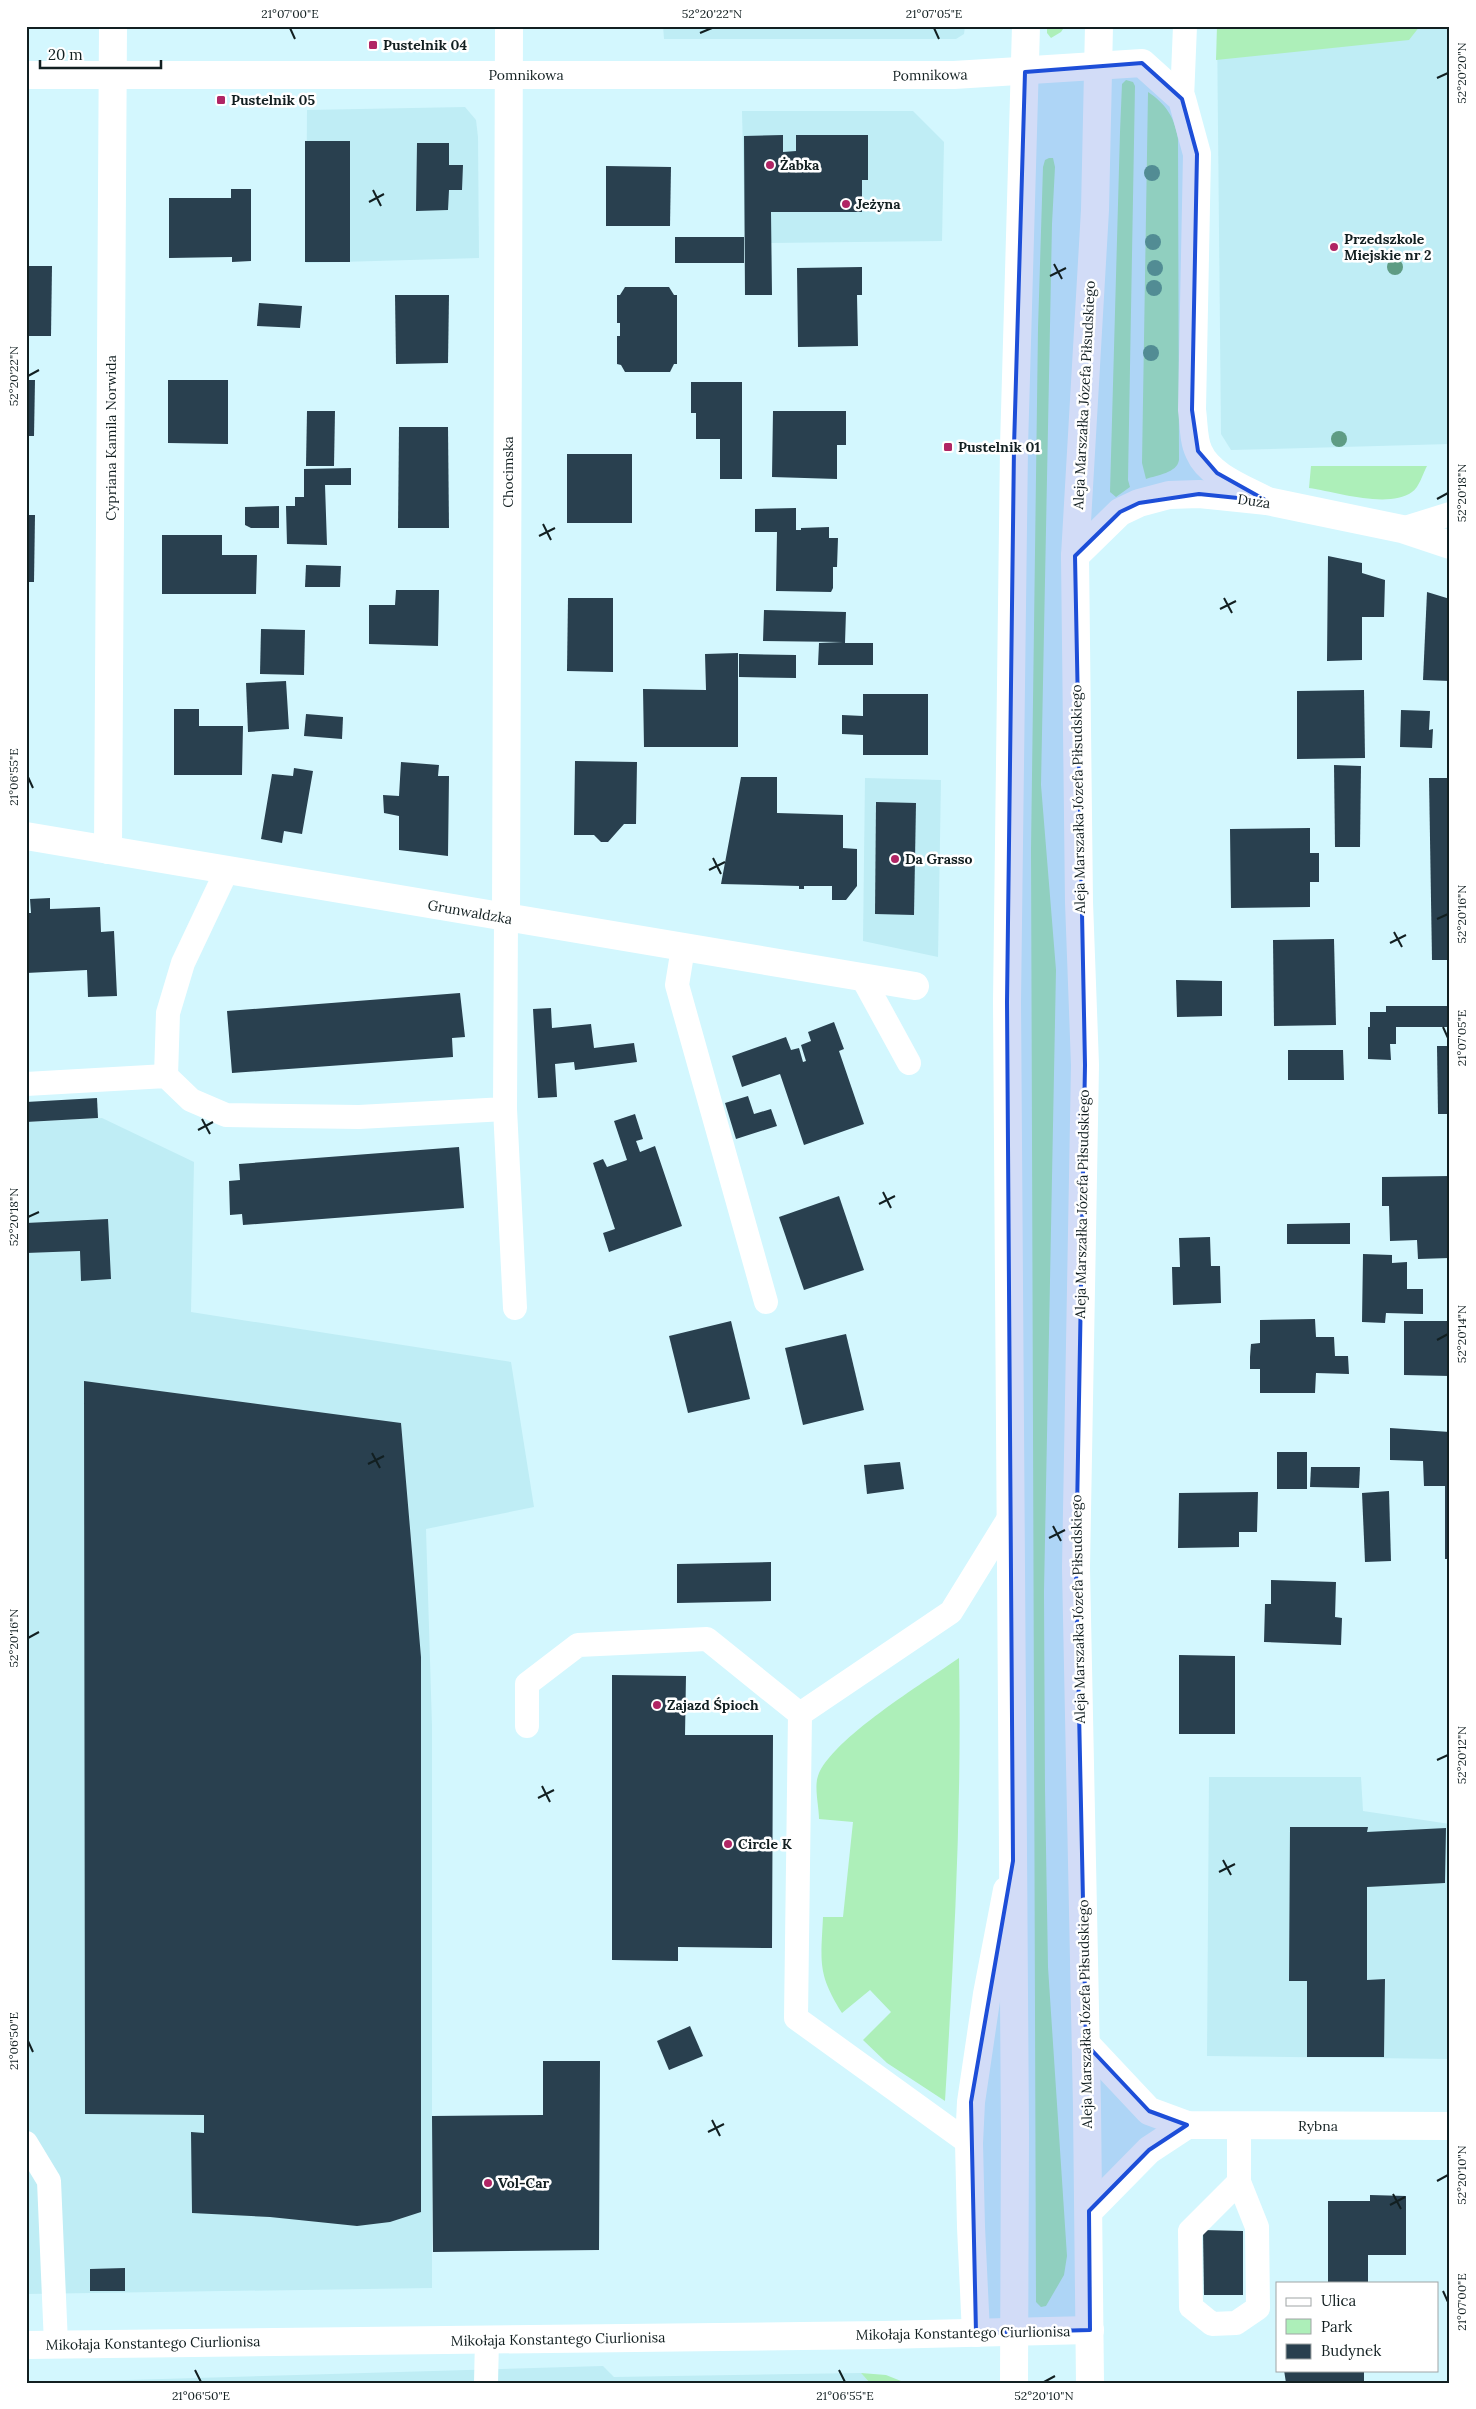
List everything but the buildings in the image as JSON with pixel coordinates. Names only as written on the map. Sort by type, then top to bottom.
[{"type":"street","name":"Cypriana Kamila Norwida","points":[[108,850],[113,26]]},
{"type":"street","name":"Chocimska","points":[[506,918],[509,26]]},
{"type":"street","points":[[1014,2383],[1015,2145],[1009,1518],[1007,952],[1014,447],[1026,26]]},
{"type":"street","name":"Aleja Marszałka Józefa Piłsudskiego","points":[[1090,2383],[1089,2211],[1076,1568],[1085,1065],[1079,902],[1075,556],[1095,210],[1099,26]]},
{"type":"street","name":"Pomnikowa","points":[[26,74],[927,75],[1025,72],[1142,63],[1182,99]]},
{"type":"street","points":[[1182,99],[1197,154],[1192,410],[1198,451],[1206,464],[1217,473],[1267,501]]},
{"type":"street","name":"Duża","points":[[1075,556],[1120,512],[1139,503],[1168,495],[1199,494],[1267,501],[1402,529],[1450,545]]},
{"type":"street","name":"Grunwaldzka","points":[[26,836],[915,986]]},
{"type":"street","points":[[976,2333],[969,2143],[971,2102],[987,1994],[1013,1861]]},
{"type":"street","name":"Rybna","points":[[1086,2044],[1149,2111],[1186,2125],[1450,2126]]},
{"type":"street","points":[[1089,2211],[1133,2164],[1149,2150],[1186,2125]]},
{"type":"street","name":"Mikołaja Konstantego Ciurlionisa","points":[[26,2345],[1090,2330]]},
{"type":"lane","points":[[1182,99],[1185,26]]},
{"type":"lane","points":[[1402,529],[1450,514]]},
{"type":"lane","points":[[166,1076],[168,1013],[183,963],[227,870]]},
{"type":"lane","points":[[506,918],[505,1109],[515,1308]]},
{"type":"lane","points":[[683,948],[677,985],[766,1302]]},
{"type":"lane","points":[[862,978],[909,1064]]},
{"type":"lane","points":[[26,1084],[166,1076],[191,1100],[226,1116],[359,1116],[505,1109]]},
{"type":"lane","points":[[800,1714],[951,1612],[1009,1518]]},
{"type":"lane","points":[[527,1726],[527,1684],[578,1645],[697,1639],[707,1639],[800,1714]]},
{"type":"lane","points":[[800,1714],[796,2018],[969,2143]]},
{"type":"lane","points":[[1238,2182],[1190,2231],[1191,2307],[1212,2324],[1236,2323],[1258,2308],[1257,2227],[1238,2182],[1239,2125]]},
{"type":"lane","points":[[26,2143],[49,2181],[56,2344]]},
{"type":"lane","points":[[486,2383],[487,2339]]},
{"type":"highlighted area","points":[[1142,63],[1182,99],[1197,154],[1192,410],[1198,451],[1217,473],[1267,501],[1199,494],[1139,503],[1120,512],[1075,556],[1085,1065],[1076,1568],[1086,2044],[1149,2111],[1187,2125],[1149,2150],[1089,2211],[1090,2330],[976,2333],[971,2102],[1013,1861],[1007,1002],[1014,447],[1025,72]]},
{"type":"shaded area","points":[[663,26],[965,26],[964,34],[956,39],[664,39]]},
{"type":"shaded area","name":"Przedszkole Miejskie nr 2","points":[[1217,26],[1450,26],[1450,444],[1231,450],[1221,434]]},
{"type":"shaded area","points":[[465,107],[476,120],[478,137],[479,258],[306,263],[307,110]]},
{"type":"shaded area","points":[[742,111],[913,111],[944,142],[942,241],[771,243],[745,240]]},
{"type":"shaded area","points":[[865,778],[941,780],[938,957],[863,941]]},
{"type":"shaded area","points":[[102,1118],[194,1162],[191,1312],[511,1362],[534,1507],[426,1529],[432,1726],[432,2288],[26,2294],[26,1122]]},
{"type":"shaded area","points":[[1209,1777],[1361,1777],[1363,1811],[1450,1824],[1450,2059],[1207,2056]]},
{"type":"shaded area","points":[[603,2366],[614,2377],[861,2373],[870,2383],[26,2383]]},
{"type":"green space","points":[[1047,26],[1065,26],[1061,32],[1051,38],[1047,33]]},
{"type":"green space","points":[[1217,26],[1420,26],[1409,40],[1216,60]]},
{"type":"green space","points":[[1126,80],[1133,82],[1135,86],[1128,480],[1130,487],[1116,497],[1110,492],[1120,132],[1122,84]]},
{"type":"green space","points":[[1148,92],[1160,101],[1169,112],[1175,124],[1178,139],[1179,460],[1171,471],[1146,479],[1142,463]]},
{"type":"green space","points":[[1053,158],[1055,167],[1052,224],[1041,785],[1056,970],[1044,1592],[1045,1790],[1048,1967],[1067,2256],[1064,2275],[1046,2306],[1041,2307],[1036,2302],[1031,850],[1038,328],[1043,167],[1045,160]]},
{"type":"green space","points":[[1311,466],[1427,466],[1419,484],[1412,492],[1402,497],[1376,499],[1348,496],[1309,488]]},
{"type":"green space","points":[[959,1658],[958,1824],[945,2101],[887,2063],[863,2040],[891,2012],[870,1990],[842,2013],[828,1987],[822,1967],[823,1917],[843,1917],[853,1822],[819,1819],[816,1786],[818,1776],[826,1761],[841,1745],[881,1712]]},
{"type":"green space","points":[[861,2373],[886,2375],[906,2383],[870,2383]]},
{"type":"place","name":"Pustelnik 04","points":[[373,45]]},
{"type":"place","name":"Pustelnik 05","points":[[221,100]]},
{"type":"place","name":"Żabka","points":[[770,165]]},
{"type":"place","name":"Jeżyna","points":[[846,204]]},
{"type":"place","name":"Przedszkole Miejskie nr 2","points":[[1334,247]]},
{"type":"place","name":"Pustelnik 01","points":[[948,447]]},
{"type":"place","name":"Da Grasso","points":[[895,859]]},
{"type":"place","name":"Zajazd Śpioch","points":[[657,1705]]},
{"type":"place","name":"Circle K","points":[[728,1844]]},
{"type":"place","name":"Vol-Car","points":[[488,2183]]}]
